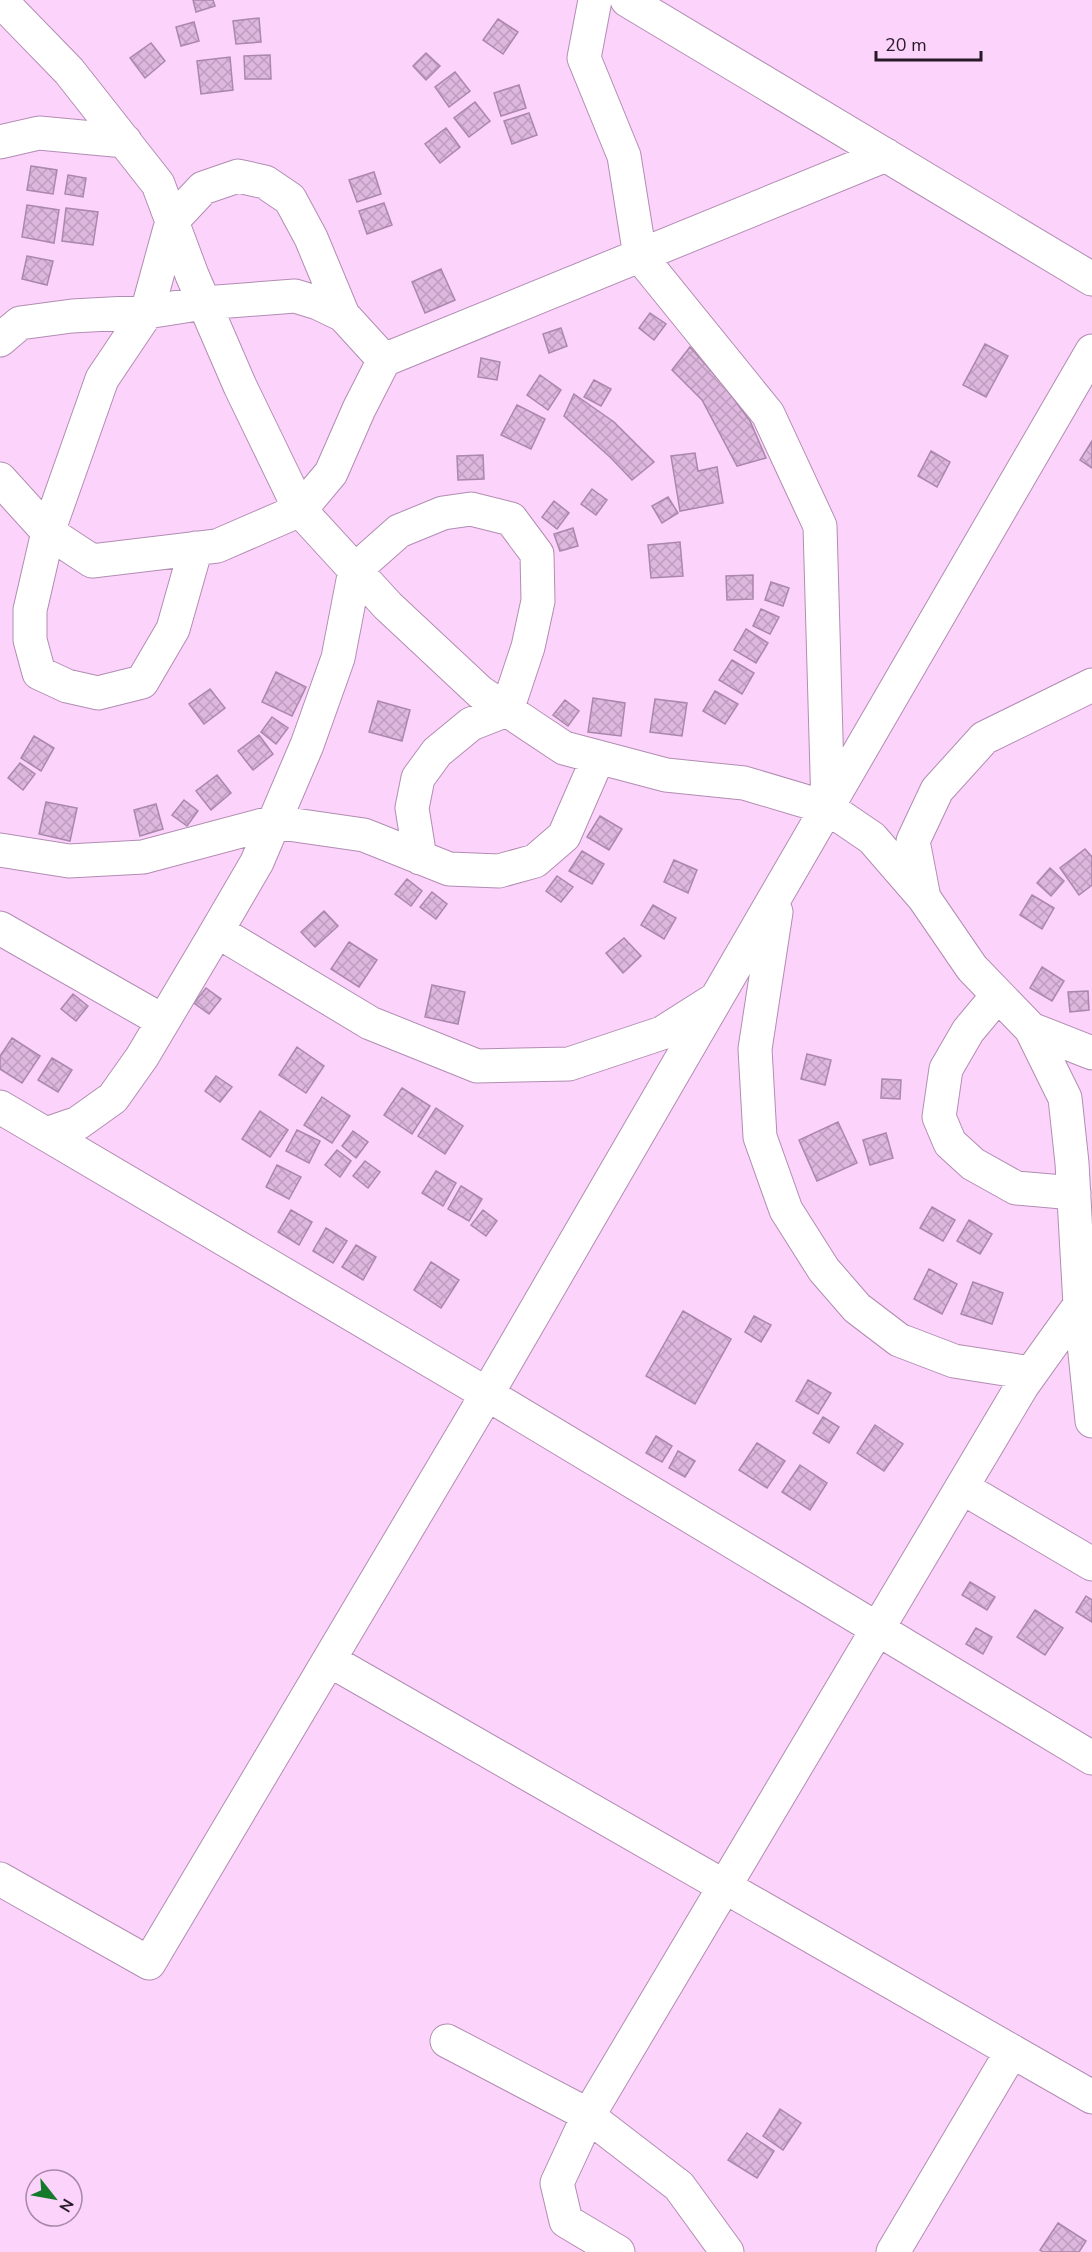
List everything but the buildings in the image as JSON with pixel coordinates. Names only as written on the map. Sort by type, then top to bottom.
[{"type":"street","points":[[0,0],[69,71],[158,184],[204,303],[240,386],[300,510],[388,606],[480,692],[564,748],[666,775],[744,783],[828,808],[872,838],[924,898],[972,968],[1030,1029],[1065,1098],[1086,1296],[1092,1421]]},
{"type":"street","points":[[595,0],[584,58],[624,156],[640,256],[768,414],[820,525],[828,808]]},
{"type":"street","points":[[627,0],[1092,279]]},
{"type":"street","points":[[0,141],[39,133],[125,141]]},
{"type":"street","points":[[0,479],[48,532],[92,561],[217,546],[300,510],[331,473],[359,409],[384,360],[886,155]]},
{"type":"street","points":[[196,548],[173,629],[142,682],[99,693],[67,686],[39,673],[30,640],[30,610],[48,532],[102,379],[147,312],[172,221],[203,188],[238,176],[265,182],[290,199],[311,238],[343,315],[384,360]]},
{"type":"street","points":[[0,340],[20,323],[72,316],[147,312],[204,303],[295,297],[318,303],[343,315]]},
{"type":"street","points":[[0,1879],[148,1963],[487,1394],[1092,351]]},
{"type":"street","points":[[46,1134],[78,1123],[114,1098],[217,931],[256,862],[307,745],[338,658],[355,570],[399,531],[444,513],[471,509],[511,519],[537,554],[538,601],[528,647],[507,710]]},
{"type":"street","points":[[924,898],[913,842],[937,790],[984,738],[1092,685]]},
{"type":"street","points":[[420,858],[412,808],[418,778],[437,752],[471,724],[507,710]]},
{"type":"street","points":[[0,850],[69,861],[143,857],[274,822],[364,835],[449,869],[499,871],[534,861],[564,836],[598,758]]},
{"type":"street","points":[[779,893],[755,1049],[760,1137],[786,1210],[831,1278],[858,1308],[899,1340],[954,1361],[1031,1374]]},
{"type":"street","points":[[0,928],[163,1021]]},
{"type":"street","points":[[217,931],[370,1023],[477,1066],[569,1064],[662,1033],[718,998]]},
{"type":"street","points":[[998,995],[968,1031],[946,1070],[939,1117],[950,1143],[973,1164],[1017,1188],[1074,1193]]},
{"type":"street","points":[[1030,1029],[1092,1053]]},
{"type":"street","points":[[0,1107],[487,1394],[1092,1758]]},
{"type":"street","points":[[618,2252],[566,2221],[557,2183],[588,2116],[1031,1374],[1086,1296]]},
{"type":"street","points":[[963,1488],[1092,1564]]},
{"type":"street","points":[[329,1660],[1092,2097]]},
{"type":"street","points":[[447,2041],[588,2116],[679,2186],[727,2252]]},
{"type":"street","points":[[893,2252],[1012,2050]]}]
